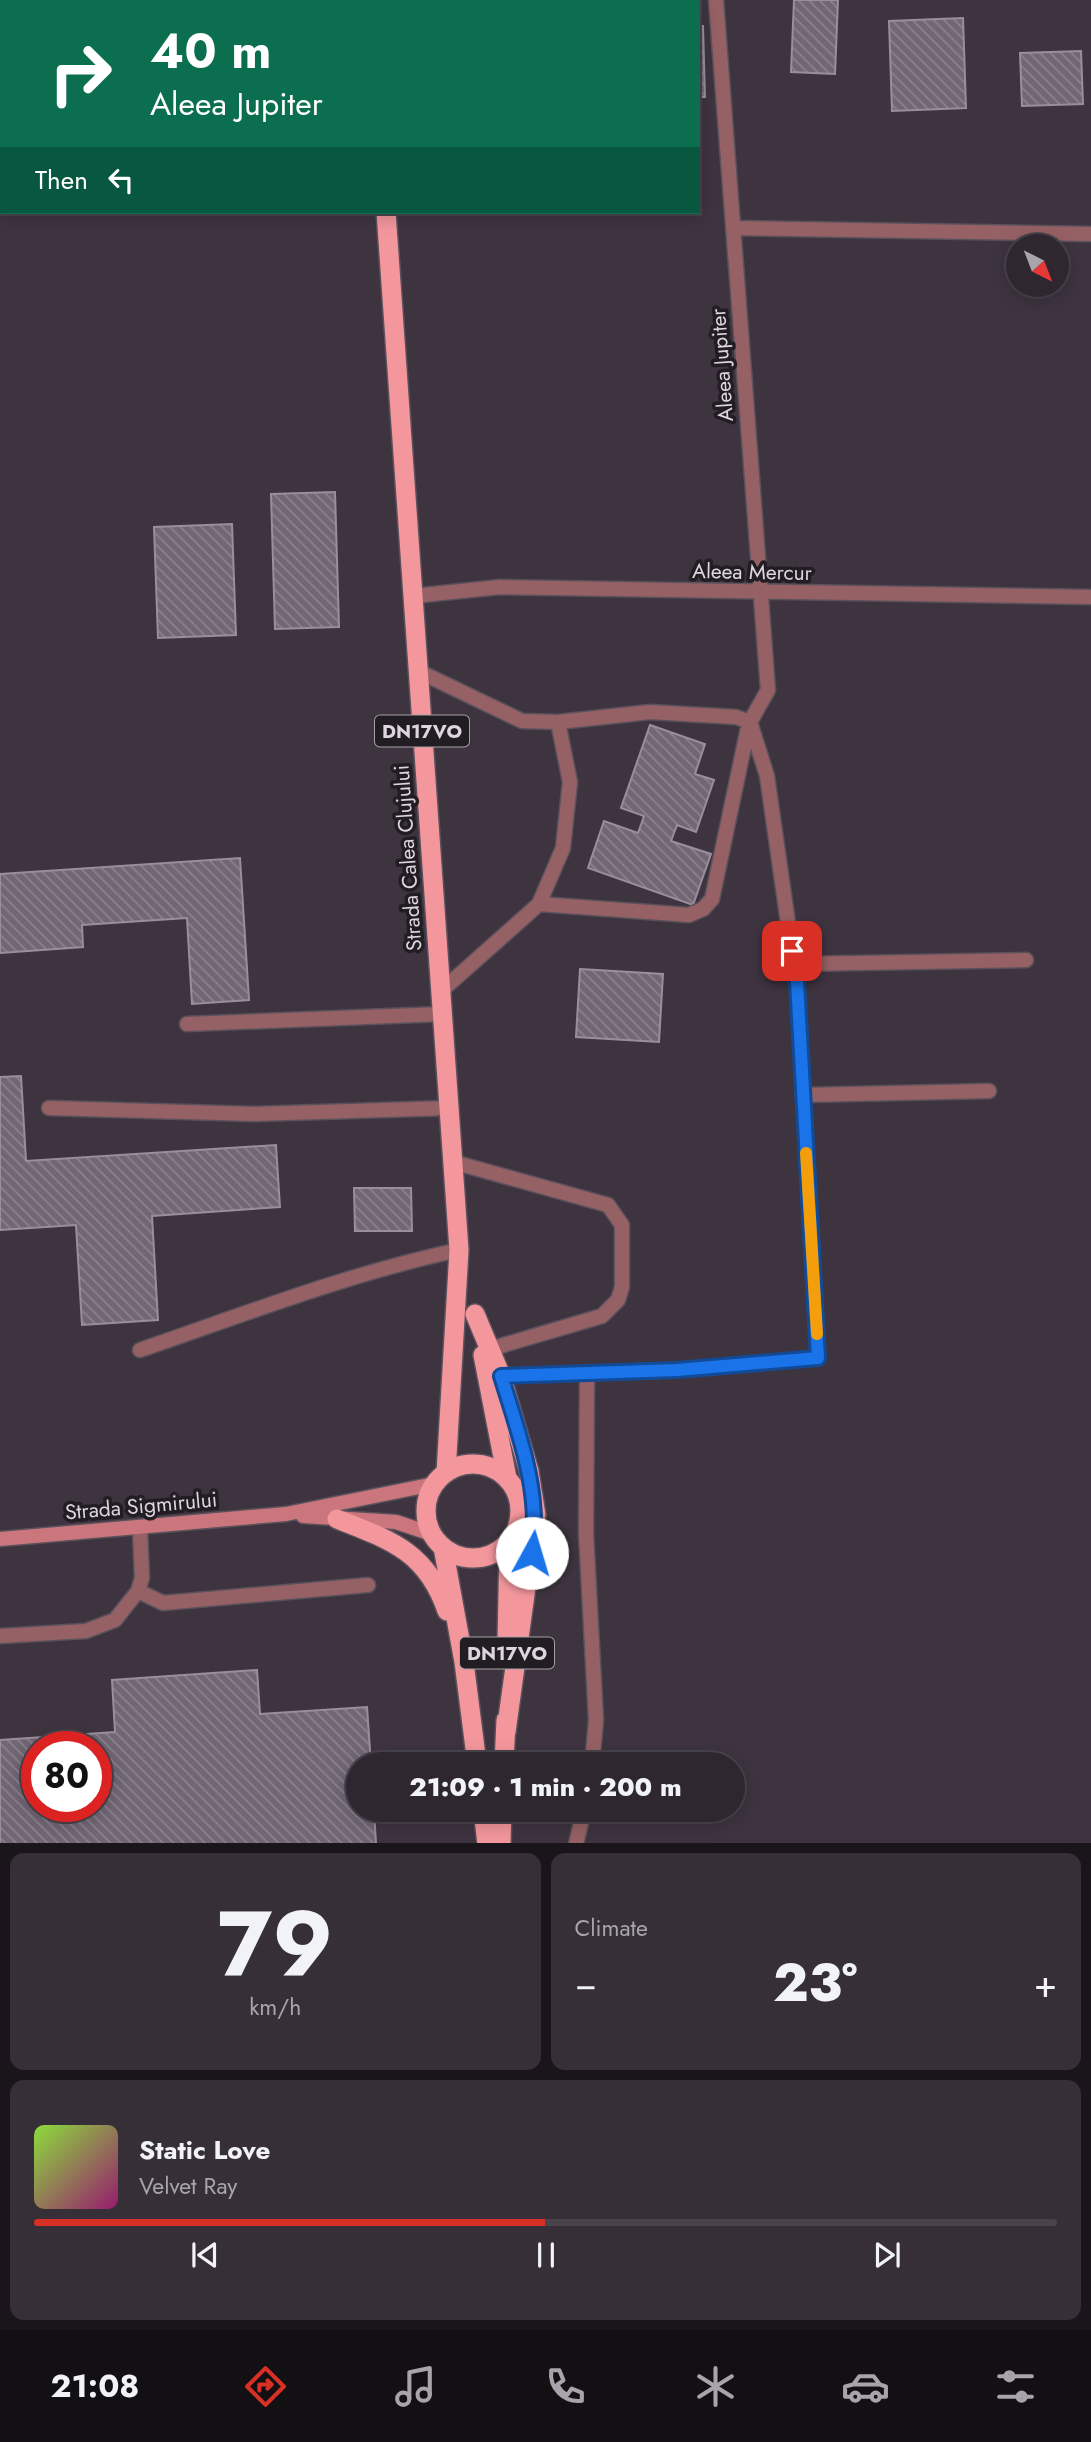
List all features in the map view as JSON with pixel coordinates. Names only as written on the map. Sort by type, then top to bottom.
[{"type":"highway","name":"Strada Calea Clujului","points":[[386,214],[459,1250],[440,1478]]},
{"type":"highway","name":"Strada Calea Clujului","points":[[459,1250],[475,1314],[507,1478]]},
{"type":"highway","points":[[475,1314],[501,1376],[530,1471],[536,1515],[506,1732]]},
{"type":"highway","points":[[440,1478],[473,1464],[491,1467],[507,1478]]},
{"type":"highway","name":"DN17VO","points":[[440,1478],[426,1509],[438,1540],[464,1662],[475,1752]]},
{"type":"highway","name":"DN17VO","points":[[505,1752],[509,1541],[520,1516],[519,1502],[507,1478]]},
{"type":"highway","points":[[337,1519],[397,1543],[421,1563],[443,1599],[464,1662]]},
{"type":"highway","points":[[438,1540],[471,1558],[492,1554],[509,1541]]},
{"type":"highway","points":[[484,1822],[487,1843]]},
{"type":"highway","points":[[501,1843],[502,1822]]},
{"type":"main road","name":"Strada Sigmirului","points":[[0,1539],[140,1529],[286,1514],[440,1478]]},
{"type":"main road","name":"Strada Sigmirului","points":[[286,1514],[396,1522],[438,1540]]},
{"type":"street","name":"Aleea Jupiter","points":[[539,904],[689,915],[703,909],[712,899],[750,722],[768,690],[716,0]]},
{"type":"street","points":[[733,228],[1091,234]]},
{"type":"street","name":"Aleea Mercur","points":[[413,596],[500,587],[761,594],[1091,597]]},
{"type":"street","points":[[418,671],[522,721],[558,722],[650,712],[736,717],[750,722],[767,776],[794,957],[818,1358],[587,1374],[501,1376]]},
{"type":"street","points":[[440,992],[539,904],[564,848],[570,782],[558,722]]},
{"type":"street","points":[[794,957],[1027,960]]},
{"type":"street","points":[[187,1024],[442,1014]]},
{"type":"street","points":[[803,1094],[989,1091]]},
{"type":"street","points":[[49,1108],[254,1114],[449,1108]]},
{"type":"street","points":[[453,1162],[608,1205],[622,1225],[622,1287],[618,1300],[602,1316],[490,1349]]},
{"type":"street","points":[[139,1350],[347,1279],[404,1262],[459,1250]]},
{"type":"street","points":[[587,1374],[586,1533],[596,1720],[593,1752]]},
{"type":"street","points":[[0,1636],[86,1631],[115,1620],[138,1591],[142,1578],[140,1529]]},
{"type":"street","points":[[138,1591],[163,1603],[368,1585]]},
{"type":"street","points":[[576,1843],[581,1822]]},
{"type":"building","points":[[794,0],[838,0],[835,74],[791,72]]},
{"type":"building","points":[[963,18],[966,108],[892,111],[889,21]]},
{"type":"building","points":[[700,26],[703,26],[705,97],[700,97]]},
{"type":"building","points":[[1081,51],[1083,104],[1022,106],[1020,53]]},
{"type":"building","points":[[335,492],[339,627],[275,629],[271,494]]},
{"type":"building","points":[[232,524],[236,635],[158,638],[154,527]]},
{"type":"building","points":[[650,725],[705,744],[695,774],[714,780],[696,832],[677,825],[671,841],[711,854],[693,905],[588,868],[604,821],[638,833],[644,816],[621,808]]},
{"type":"building","points":[[240,858],[249,1000],[192,1004],[187,918],[82,925],[83,947],[0,953],[0,874]]},
{"type":"building","points":[[580,969],[663,974],[659,1042],[576,1037]]},
{"type":"building","points":[[21,1076],[26,1161],[276,1145],[280,1207],[152,1216],[158,1320],[82,1325],[76,1225],[0,1230],[0,1077]]},
{"type":"building","points":[[354,1188],[411,1188],[412,1231],[355,1231]]},
{"type":"building","points":[[257,1670],[260,1714],[367,1707],[370,1752],[346,1752],[346,1822],[375,1822],[376,1843],[0,1843],[0,1740],[21,1739],[21,1822],[112,1822],[112,1732],[115,1732],[112,1680]]},
{"type":"slow traffic","points":[[806,1153],[817,1334]]},
{"type":"route","points":[[532,1553],[536,1515],[530,1471],[501,1376],[677,1370],[818,1358],[796,964],[792,951]]}]
